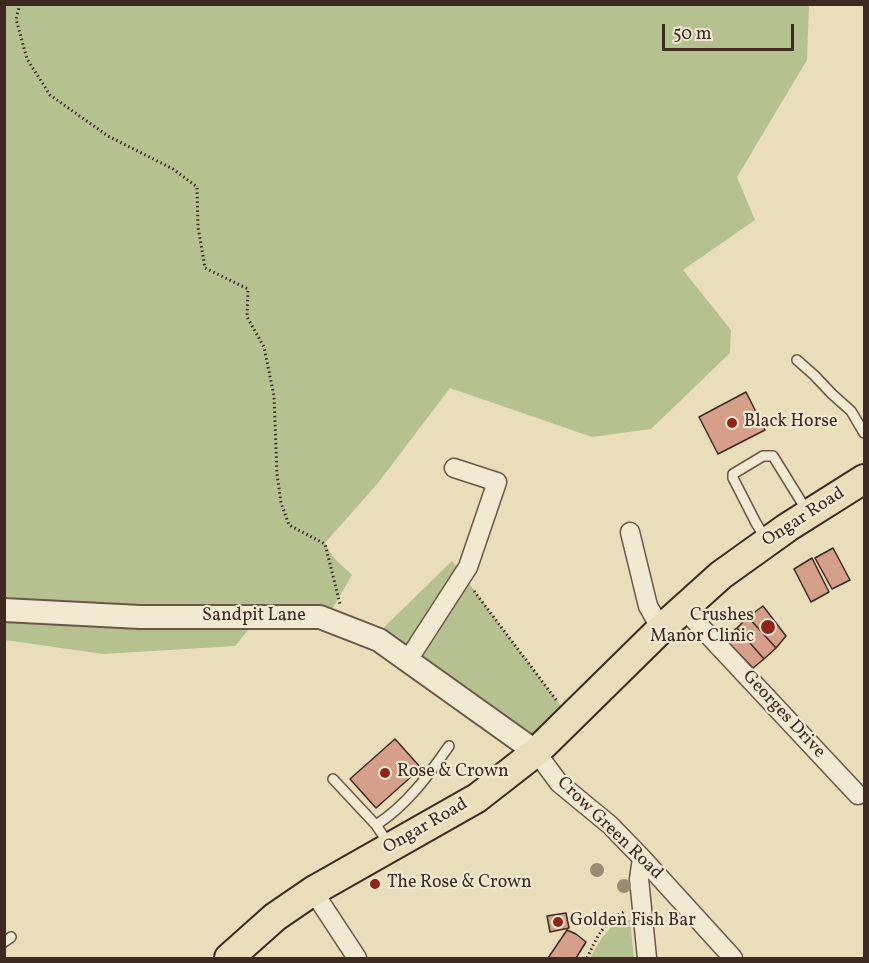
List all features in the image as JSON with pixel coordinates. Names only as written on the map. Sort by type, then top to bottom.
[{"type":"main road","name":"Ongar Road","points":[[229,958],[275,917],[344,873],[384,836],[477,798],[536,752],[683,608],[768,541],[864,479]]},
{"type":"street","points":[[408,660],[468,567],[497,482],[454,468]]},
{"type":"street","points":[[630,532],[648,606],[661,628]]},
{"type":"street","name":"Georges Drive","points":[[683,608],[858,795]]},
{"type":"street","name":"Sandpit Lane","points":[[4,610],[140,617],[320,617],[379,640],[536,752]]},
{"type":"street","name":"Crow Green Road","points":[[536,752],[559,783],[610,825],[733,958]]},
{"type":"street","points":[[642,858],[639,879],[647,958]]},
{"type":"street","points":[[313,891],[357,958]]},
{"type":"lane","points":[[797,360],[851,411],[864,433]]},
{"type":"lane","points":[[768,541],[737,487],[733,474],[763,456],[773,456],[809,514]]},
{"type":"lane","points":[[333,779],[384,836],[400,807],[428,777],[449,746]]},
{"type":"path","points":[[20,4],[16,19],[27,59],[50,95],[108,136],[173,169],[197,187],[198,227],[205,268],[248,289],[247,317],[264,347],[274,396],[277,474],[281,503],[289,525],[325,544],[346,627]]},
{"type":"path","points":[[462,576],[570,718]]},
{"type":"path","points":[[587,958],[599,933],[613,917],[641,905]]},
{"type":"green space","points":[[5,5],[809,5],[807,60],[737,177],[755,220],[683,270],[731,330],[730,353],[651,429],[592,437],[450,388],[378,483],[325,543],[333,557],[352,575],[328,616],[259,617],[235,646],[103,654],[5,640]]},
{"type":"green space","points":[[452,561],[570,718],[536,752],[373,638]]},
{"type":"green space","points":[[630,920],[634,958],[590,958],[601,939],[613,925]]},
{"type":"building","name":"Black Horse","points":[[746,392],[765,430],[718,454],[699,417]]},
{"type":"building","points":[[833,548],[850,580],[832,589],[815,558]]},
{"type":"building","points":[[812,558],[829,592],[811,602],[794,569]]},
{"type":"building","name":"Crushes Manor Clinic","points":[[763,606],[786,636],[776,648],[748,617]]},
{"type":"building","points":[[748,617],[776,648],[764,659],[737,628]]},
{"type":"building","points":[[737,628],[764,659],[753,668],[724,638]]},
{"type":"building","name":"Rose & Crown","points":[[395,739],[421,768],[376,808],[350,779]]},
{"type":"building","name":"Golden Fish Bar","points":[[566,913],[569,928],[550,932],[547,916]]},
{"type":"building","points":[[567,930],[586,942],[576,958],[548,958]]},
{"type":"place","name":"Black Horse","points":[[732,423]]},
{"type":"place","name":"Crushes Manor Clinic","points":[[768,627]]},
{"type":"place","name":"Rose & Crown","points":[[385,773]]},
{"type":"place","name":"The Rose & Crown","points":[[375,884]]},
{"type":"place","name":"Golden Fish Bar","points":[[558,922]]}]
